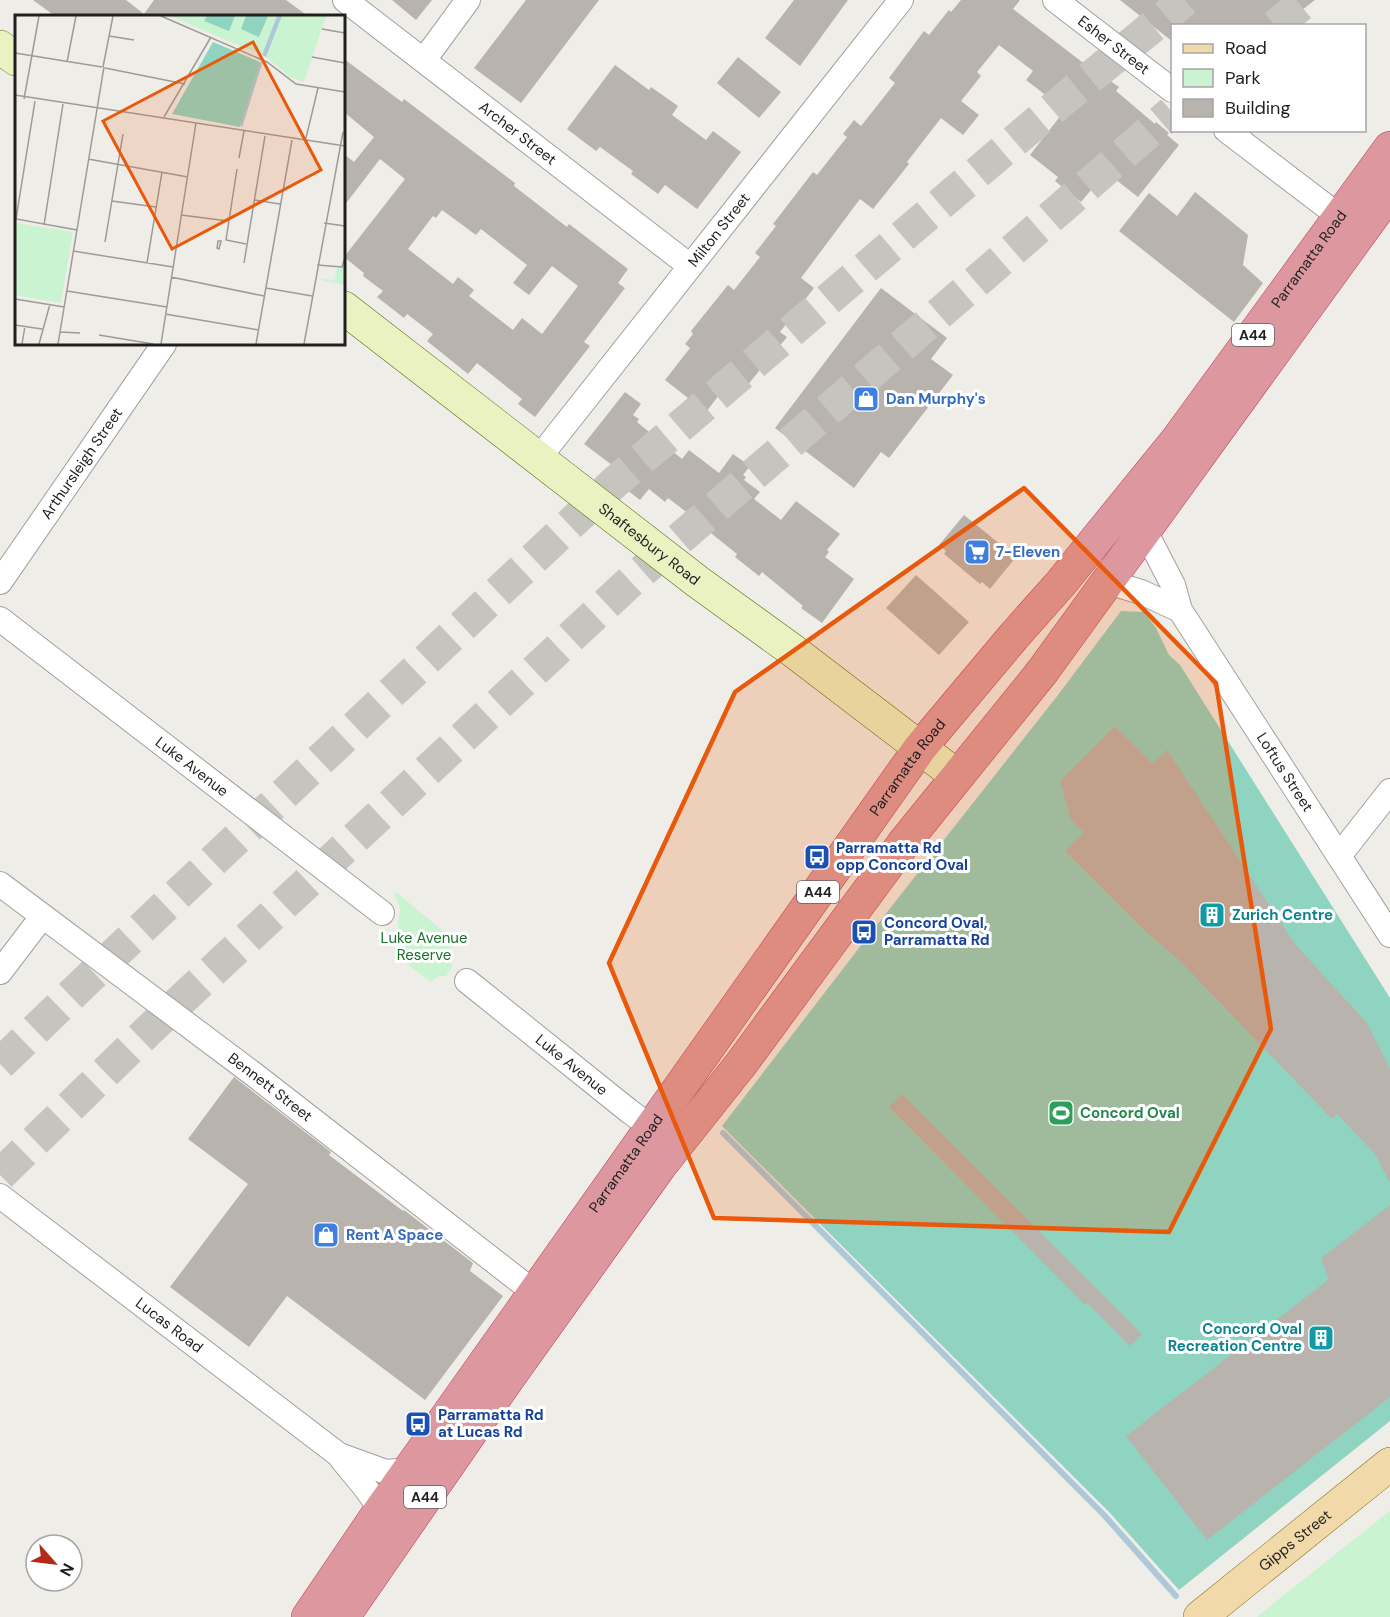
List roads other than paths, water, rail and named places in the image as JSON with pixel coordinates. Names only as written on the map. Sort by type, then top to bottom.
[{"type":"highway","name":"Parramatta Road","points":[[343,1617],[509,1377],[664,1136],[758,976],[920,748],[1061,583],[1177,440],[1390,148]]},
{"type":"highway","name":"Parramatta Road","points":[[308,1617],[536,1293],[664,1136],[741,1064],[896,853],[1042,672],[1390,192]]},
{"type":"highway","points":[[758,976],[789,997]]},
{"type":"main road","points":[[0,47],[15,58]]},
{"type":"main road","name":"Shaftesbury Road","points":[[345,310],[698,582],[792,650],[957,776]]},
{"type":"main road","name":"Gipps Street","points":[[1200,1617],[1390,1464]]},
{"type":"street","name":"Archer Street","points":[[345,0],[690,266]]},
{"type":"street","points":[[424,60],[468,0]]},
{"type":"street","name":"Milton Street","points":[[538,459],[900,0]]},
{"type":"street","name":"Esher Street","points":[[1055,0],[1171,88]]},
{"type":"street","points":[[1229,132],[1340,217]]},
{"type":"street","name":"Arthursleigh Street","points":[[0,582],[163,345]]},
{"type":"street","name":"Loftus Street","points":[[1144,531],[1173,585],[1180,610],[1390,935]]},
{"type":"street","points":[[1108,582],[1141,592],[1180,610]]},
{"type":"street","name":"Luke Avenue","points":[[0,619],[382,913]]},
{"type":"street","points":[[1339,856],[1390,791]]},
{"type":"street","name":"Bennett Street","points":[[0,884],[256,1076],[536,1293]]},
{"type":"street","points":[[0,972],[42,916]]},
{"type":"street","name":"Luke Avenue","points":[[467,981],[628,1111],[664,1136]]},
{"type":"street","name":"Lucas Road","points":[[0,1196],[339,1455],[386,1472],[410,1470]]},
{"type":"street","name":"Lucas Road","points":[[339,1455],[353,1476],[373,1495],[381,1511]]},
{"type":"waterway","points":[[723,1133],[1104,1515],[1176,1596]]},
{"type":"tunnel","points":[[0,1064],[615,482],[1064,99],[1185,0]]},
{"type":"tunnel","points":[[1277,24],[1307,0]]},
{"type":"tunnel","points":[[0,1175],[149,1030],[632,580],[1171,113]]},
{"type":"place","name":"Dan Murphy's","points":[[866,399]]},
{"type":"place","name":"7-Eleven","points":[[977,552]]},
{"type":"place","name":"Parramatta Rd opp Concord Oval","points":[[817,857]]},
{"type":"place","name":"Zurich Centre","points":[[1212,915]]},
{"type":"place","name":"Concord Oval, Parramatta Rd","points":[[864,932]]},
{"type":"place","name":"Concord Oval","points":[[1061,1113]]},
{"type":"place","name":"Rent A Space","points":[[326,1235]]},
{"type":"place","name":"Concord Oval Recreation Centre","points":[[1321,1338]]},
{"type":"place","name":"Parramatta Rd at Lucas Rd","points":[[418,1424]]},
{"type":"park label","name":"Luke Avenue Reserve","points":[[424,946]]}]
